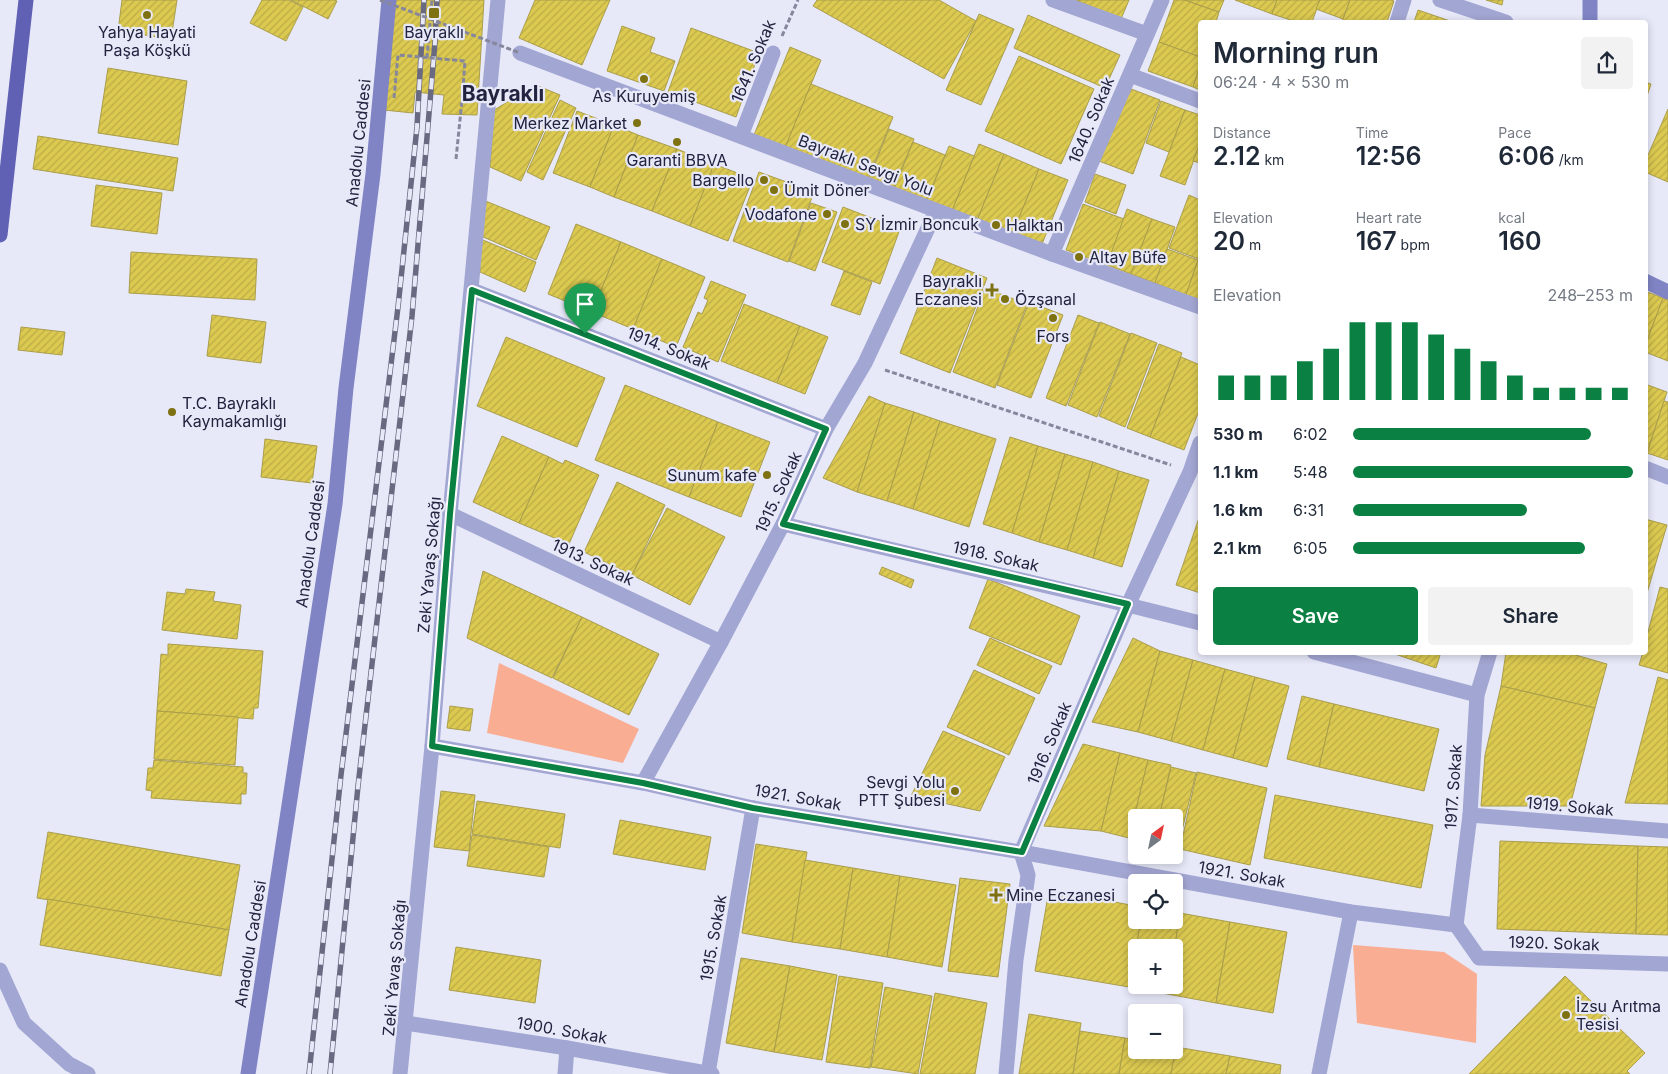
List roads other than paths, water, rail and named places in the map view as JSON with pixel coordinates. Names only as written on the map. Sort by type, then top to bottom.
[{"type":"highway","points":[[0,235],[26,0]]},
{"type":"main road","name":"Anadolu Caddesi","points":[[248,1074],[335,504],[346,388],[373,174],[388,16],[387,0]]},
{"type":"main road","points":[[1590,0],[1590,20]]},
{"type":"main road","points":[[1648,283],[1668,292]]},
{"type":"street","name":"Zeki Yavaş Sokağı","points":[[400,1074],[432,746],[450,514],[498,0]]},
{"type":"street","points":[[1053,0],[1147,34]]},
{"type":"street","name":"1640. Sokak","points":[[1052,254],[1162,0]]},
{"type":"street","points":[[1398,20],[1404,0]]},
{"type":"street","points":[[1440,0],[1500,20]]},
{"type":"street","name":"Bayraklı Sevgi Yolu","points":[[520,53],[936,211],[1198,306]]},
{"type":"street","name":"1641. Sokak","points":[[741,136],[774,53]]},
{"type":"street","points":[[1130,75],[1198,100]]},
{"type":"street","name":"1915. Sokak","points":[[643,783],[721,642],[783,524],[826,429],[865,363],[936,211]]},
{"type":"street","name":"1914. Sokak","points":[[472,290],[826,429]]},
{"type":"street","name":"1916. Sokak","points":[[1022,852],[1128,604],[1190,472],[1198,449]]},
{"type":"street","points":[[1648,469],[1668,477]]},
{"type":"street","name":"1913. Sokak","points":[[450,514],[721,642]]},
{"type":"street","name":"1918. Sokak","points":[[783,524],[1128,604],[1198,622]]},
{"type":"street","points":[[1325,655],[1477,695]]},
{"type":"street","name":"1917. Sokak","points":[[1456,925],[1470,815],[1477,695],[1489,655]]},
{"type":"street","name":"1921. Sokak","points":[[432,746],[643,783],[753,808],[1022,852],[1351,912],[1456,925]]},
{"type":"street","name":"1915. Sokak","points":[[708,1073],[753,808]]},
{"type":"street","name":"1919. Sokak","points":[[1470,815],[1668,832]]},
{"type":"street","points":[[1006,1074],[1016,960],[1028,875],[1022,852]]},
{"type":"street","points":[[1319,1074],[1351,912]]},
{"type":"street","name":"1920. Sokak","points":[[1456,925],[1479,958],[1668,964]]},
{"type":"street","points":[[0,970],[24,1023],[70,1064],[88,1074]]},
{"type":"street","name":"1900. Sokak","points":[[406,1023],[567,1048],[712,1074]]},
{"type":"street","points":[[565,1074],[567,1048]]},
{"type":"railway","points":[[309,1074],[341,775],[398,307],[417,127],[424,0]]},
{"type":"railway","points":[[330,1074],[358,786],[412,316],[437,0]]},
{"type":"place","name":"Bayraklı","points":[[434,13]]},
{"type":"place","name":"Yahya Hayati Paşa Köşkü","points":[[147,15]]},
{"type":"place","name":"As Kuruyemiş","points":[[644,79]]},
{"type":"place","name":"Merkez Market","points":[[637,123]]},
{"type":"place","name":"Garanti BBVA","points":[[677,142]]},
{"type":"place","name":"Bargello","points":[[764,180]]},
{"type":"place","name":"Ümit Döner","points":[[774,190]]},
{"type":"place","name":"Vodafone","points":[[827,214]]},
{"type":"place","name":"SY İzmir Boncuk","points":[[845,224]]},
{"type":"place","name":"Halktan","points":[[996,225]]},
{"type":"place","name":"Altay Büfe","points":[[1079,257]]},
{"type":"place","name":"Bayraklı Eczanesi","points":[[992,290]]},
{"type":"place","name":"Özşanal","points":[[1005,299]]},
{"type":"place","name":"Fors","points":[[1053,318]]},
{"type":"place","name":"T.C. Bayraklı Kaymakamlığı","points":[[172,412]]},
{"type":"place","name":"Sunum kafe","points":[[767,475]]},
{"type":"place","name":"Sevgi Yolu PTT Şubesi","points":[[955,791]]},
{"type":"place","name":"Mine Eczanesi","points":[[996,895]]},
{"type":"place","name":"İzsu Arıtma Tesisi","points":[[1566,1015]]},
{"type":"district","name":"Bayraklı","points":[[503,94]]}]
